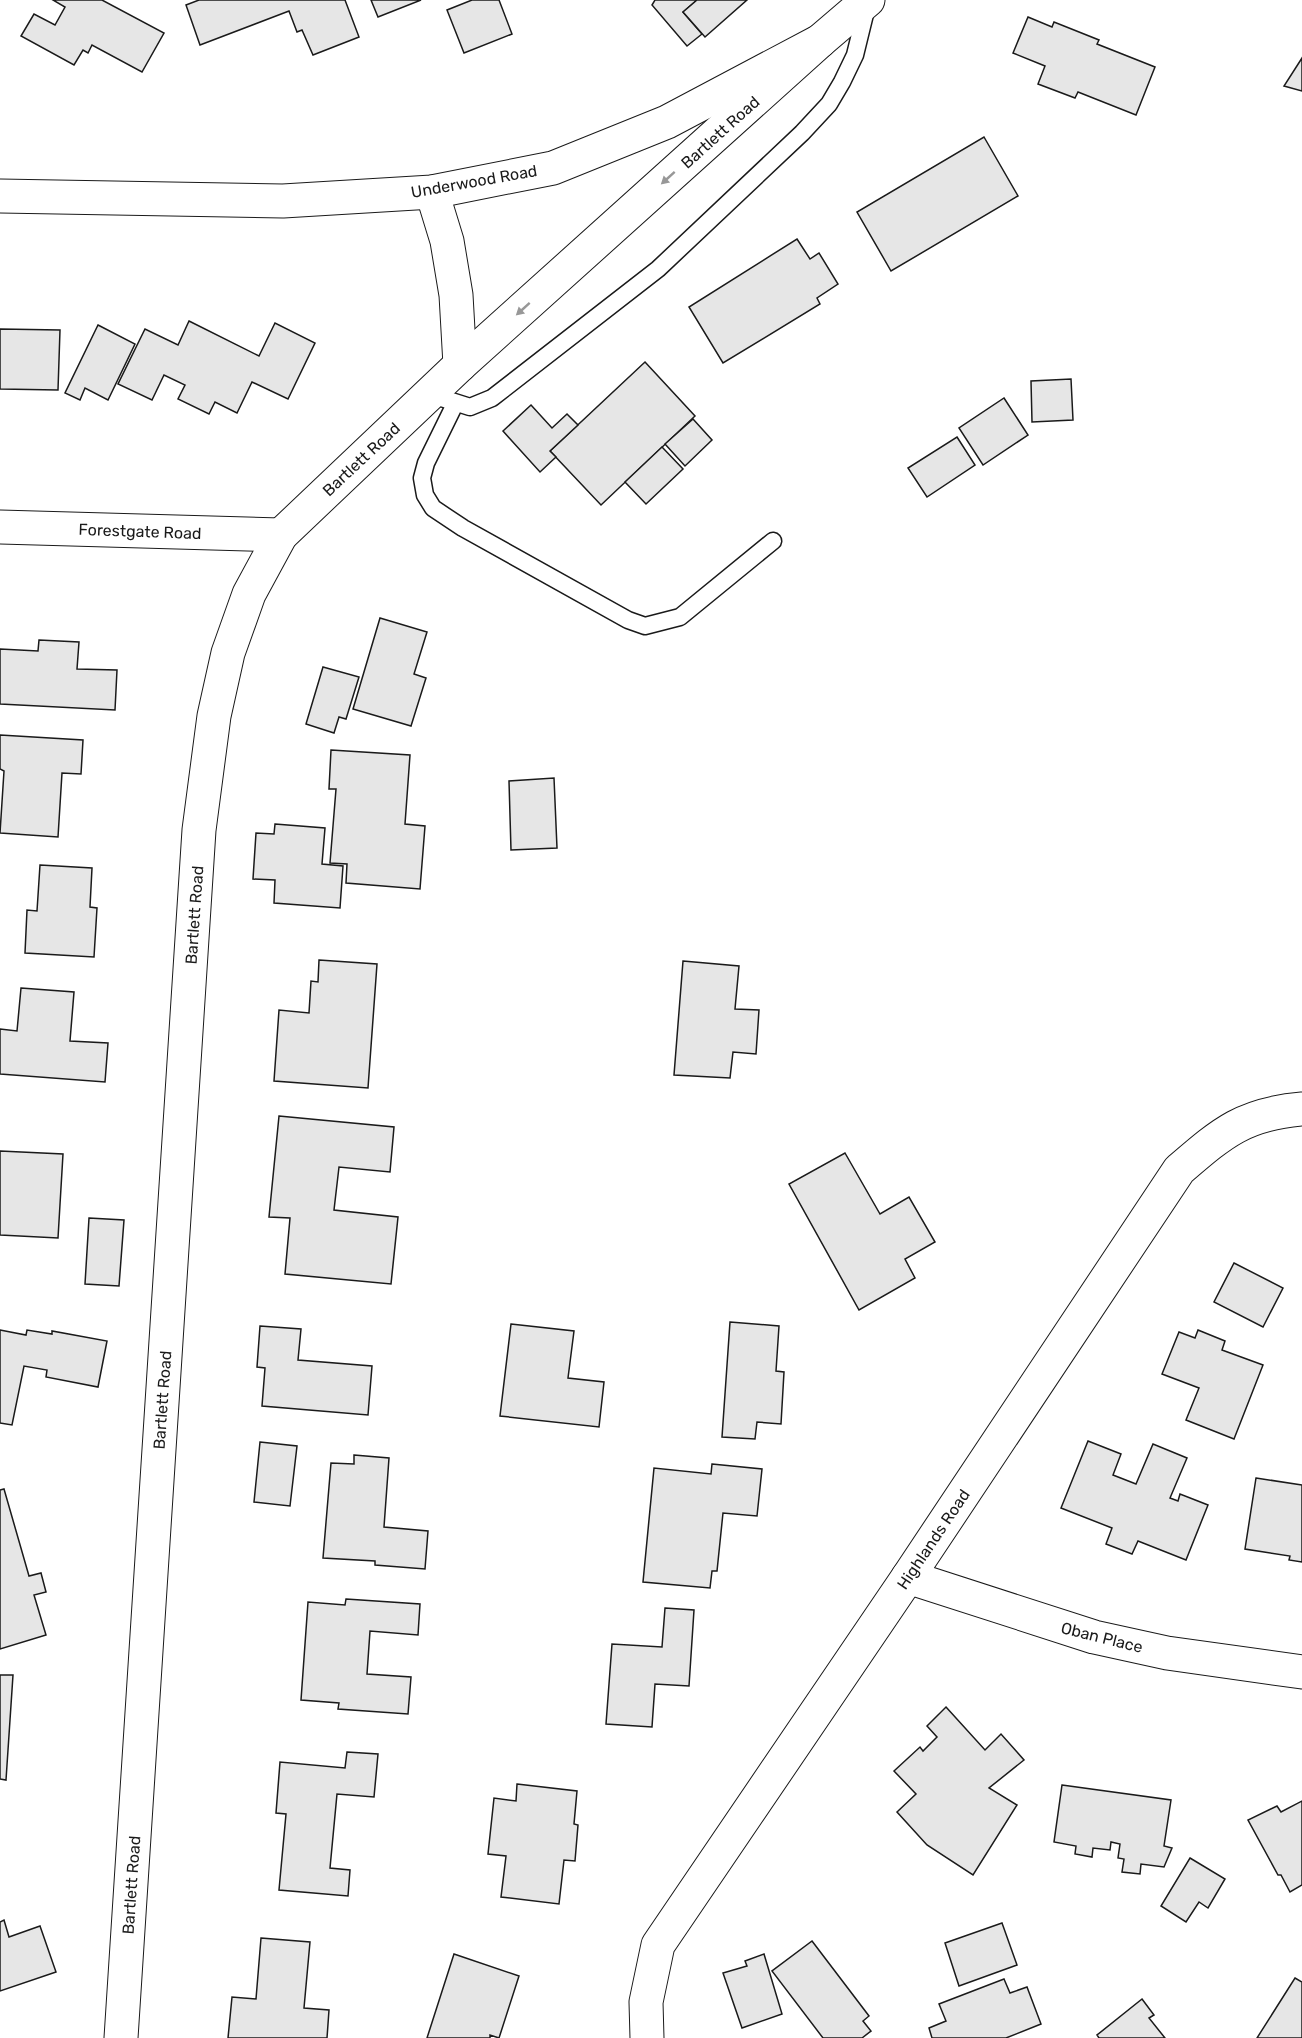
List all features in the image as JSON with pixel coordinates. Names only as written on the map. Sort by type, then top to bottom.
[{"type":"street","name":"Underwood Road","points":[[0,196],[283,201],[432,192],[553,168],[668,122],[820,41],[868,0]]},
{"type":"street","name":"Bartlett Road","points":[[121,2038],[199,830],[214,717],[228,653],[249,594],[281,535],[442,399],[460,366],[820,41]]},
{"type":"street","points":[[432,192],[447,241],[453,273],[460,366]]},
{"type":"street","name":"Forestgate Road","points":[[0,527],[281,535]]},
{"type":"street","name":"Highlands Road","points":[[647,2038],[646,2002],[658,1945],[909,1577],[1179,1170],[1224,1131],[1273,1112],[1302,1109]]},
{"type":"street","name":"Oban Place","points":[[909,1577],[1094,1637],[1167,1653],[1302,1672]]},
{"type":"lane","points":[[772,541],[680,617],[645,626],[628,620],[464,528],[433,508],[424,495],[422,478],[442,399],[471,407],[492,398],[658,269],[802,133],[829,104],[842,82],[855,55],[868,0]]},
{"type":"building","points":[[53,0],[102,0],[164,33],[142,72],[92,45],[88,53],[83,50],[74,65],[21,36],[34,14],[55,25],[65,7]]},
{"type":"building","points":[[199,0],[345,0],[359,37],[313,55],[302,30],[297,32],[289,11],[200,45],[186,5]]},
{"type":"building","points":[[371,0],[421,0],[378,17]]},
{"type":"building","points":[[472,0],[499,0],[512,34],[464,53],[447,10]]},
{"type":"building","points":[[655,0],[697,0],[683,12],[702,34],[687,46],[652,5]]},
{"type":"building","points":[[697,0],[747,0],[705,37],[683,12]]},
{"type":"building","points":[[1028,17],[1052,27],[1054,22],[1099,40],[1097,44],[1155,67],[1136,115],[1078,92],[1075,98],[1038,84],[1045,66],[1013,53]]},
{"type":"building","points":[[1302,58],[1302,91],[1284,86]]},
{"type":"building","points":[[984,137],[1018,196],[891,271],[857,212]]},
{"type":"building","points":[[797,239],[810,259],[819,253],[838,284],[817,298],[820,304],[723,363],[689,307]]},
{"type":"building","points":[[189,321],[259,356],[275,323],[315,343],[288,399],[252,382],[237,413],[215,402],[209,414],[178,399],[185,385],[164,375],[152,400],[118,384],[145,329],[178,345]]},
{"type":"building","points":[[98,325],[135,344],[108,400],[85,388],[80,400],[65,393]]},
{"type":"building","points":[[0,329],[60,330],[58,390],[0,389]]},
{"type":"building","points":[[645,362],[695,416],[601,505],[550,451]]},
{"type":"building","points":[[1071,379],[1073,420],[1032,422],[1031,381]]},
{"type":"building","points":[[1004,398],[1028,435],[983,465],[959,428]]},
{"type":"building","points":[[531,405],[552,428],[567,414],[578,425],[550,451],[556,457],[540,472],[503,431]]},
{"type":"building","points":[[693,419],[712,440],[685,466],[665,444]]},
{"type":"building","points":[[957,437],[975,465],[927,497],[908,468]]},
{"type":"building","points":[[662,447],[683,469],[646,504],[625,482]]},
{"type":"building","points":[[380,618],[427,632],[414,674],[426,678],[411,726],[353,709]]},
{"type":"building","points":[[39,640],[79,642],[77,669],[117,670],[115,710],[0,704],[0,649],[38,651]]},
{"type":"building","points":[[323,667],[359,677],[346,719],[339,717],[334,733],[306,724]]},
{"type":"building","points":[[0,735],[83,740],[81,774],[62,773],[58,837],[0,833],[4,771],[0,769]]},
{"type":"building","points":[[331,750],[410,755],[405,824],[425,826],[420,889],[346,883],[347,864],[330,863],[336,789],[329,789]]},
{"type":"building","points":[[554,778],[557,848],[511,850],[509,781]]},
{"type":"building","points":[[275,824],[325,828],[322,864],[343,866],[340,908],[274,903],[275,880],[253,879],[256,833],[274,834]]},
{"type":"building","points":[[40,865],[92,868],[90,907],[97,908],[94,957],[25,953],[27,910],[37,911]]},
{"type":"building","points":[[319,960],[377,964],[368,1088],[274,1081],[279,1010],[309,1013],[311,981],[318,982]]},
{"type":"building","points":[[683,961],[739,966],[735,1009],[759,1010],[756,1054],[733,1052],[730,1078],[674,1075]]},
{"type":"building","points":[[21,988],[74,992],[70,1041],[108,1043],[105,1082],[0,1074],[0,1029],[17,1031]]},
{"type":"building","points":[[279,1116],[394,1127],[390,1172],[339,1167],[334,1210],[398,1217],[391,1284],[285,1274],[290,1218],[269,1217]]},
{"type":"building","points":[[0,1151],[63,1154],[58,1238],[0,1235]]},
{"type":"building","points":[[845,1153],[880,1214],[909,1197],[935,1242],[905,1259],[915,1278],[859,1310],[789,1184]]},
{"type":"building","points":[[89,1218],[124,1220],[119,1286],[85,1284]]},
{"type":"building","points":[[1234,1263],[1283,1288],[1263,1327],[1214,1302]]},
{"type":"building","points":[[730,1322],[779,1326],[776,1371],[784,1372],[781,1424],[757,1422],[755,1439],[722,1437]]},
{"type":"building","points":[[511,1324],[574,1331],[568,1378],[604,1382],[599,1427],[500,1416]]},
{"type":"building","points":[[260,1326],[301,1329],[298,1360],[372,1366],[368,1415],[262,1406],[265,1368],[257,1367]]},
{"type":"building","points":[[0,1330],[26,1335],[27,1330],[52,1334],[52,1331],[107,1341],[98,1387],[46,1377],[47,1370],[24,1366],[12,1425],[0,1423]]},
{"type":"building","points":[[1198,1330],[1225,1341],[1222,1350],[1263,1365],[1234,1439],[1186,1420],[1199,1388],[1162,1374],[1179,1332],[1195,1338]]},
{"type":"building","points":[[1088,1441],[1121,1454],[1113,1475],[1136,1484],[1153,1444],[1187,1458],[1170,1498],[1178,1501],[1180,1494],[1208,1505],[1186,1560],[1138,1541],[1132,1554],[1106,1544],[1112,1528],[1061,1508]]},
{"type":"building","points":[[260,1442],[297,1446],[290,1506],[254,1502]]},
{"type":"building","points":[[354,1455],[389,1458],[384,1527],[428,1531],[425,1569],[375,1565],[375,1561],[323,1558],[331,1463],[354,1464]]},
{"type":"building","points":[[712,1464],[762,1469],[757,1516],[723,1513],[717,1571],[712,1571],[710,1588],[643,1582],[654,1468],[711,1474]]},
{"type":"building","points":[[1256,1478],[1302,1485],[1302,1562],[1289,1560],[1290,1556],[1245,1549]]},
{"type":"building","points":[[4,1489],[29,1576],[41,1573],[46,1592],[34,1595],[46,1635],[0,1649],[0,1490]]},
{"type":"building","points":[[346,1599],[420,1604],[418,1635],[370,1631],[367,1674],[411,1677],[408,1714],[338,1709],[339,1703],[301,1700],[308,1602],[345,1605]]},
{"type":"building","points":[[665,1608],[694,1610],[689,1686],[655,1684],[652,1727],[606,1724],[612,1644],[662,1647]]},
{"type":"building","points":[[0,1675],[13,1675],[6,1780],[0,1779]]},
{"type":"building","points":[[946,1707],[985,1750],[1001,1734],[1024,1760],[989,1788],[1017,1805],[973,1875],[927,1845],[897,1812],[916,1794],[894,1771],[920,1747],[923,1751],[937,1737],[927,1726]]},
{"type":"building","points":[[347,1752],[378,1754],[374,1797],[337,1794],[330,1868],[350,1870],[348,1896],[279,1890],[286,1814],[276,1813],[280,1762],[345,1768]]},
{"type":"building","points":[[517,1784],[577,1791],[574,1824],[578,1825],[575,1861],[564,1860],[559,1904],[501,1897],[506,1856],[488,1854],[494,1798],[516,1801]]},
{"type":"building","points":[[1062,1785],[1171,1800],[1164,1846],[1172,1848],[1164,1867],[1141,1864],[1140,1874],[1122,1872],[1124,1859],[1118,1858],[1120,1844],[1111,1842],[1110,1850],[1093,1848],[1092,1857],[1075,1854],[1076,1846],[1054,1842]]},
{"type":"building","points":[[1302,1801],[1302,1885],[1290,1892],[1248,1820],[1277,1806],[1281,1812]]},
{"type":"building","points":[[1190,1858],[1225,1879],[1208,1908],[1199,1902],[1186,1922],[1161,1906]]},
{"type":"building","points":[[4,1920],[9,1937],[40,1926],[56,1972],[0,1991],[0,1922]]},
{"type":"building","points":[[1002,1923],[1017,1965],[959,1986],[945,1943]]},
{"type":"building","points":[[261,1938],[310,1942],[304,2008],[329,2010],[327,2038],[228,2038],[232,1997],[256,1999]]},
{"type":"building","points":[[812,1941],[869,2016],[863,2021],[871,2031],[862,2038],[823,2038],[772,1971]]},
{"type":"building","points":[[454,1954],[519,1976],[499,2038],[490,2035],[490,2038],[427,2038]]},
{"type":"building","points":[[764,1954],[782,2014],[742,2028],[723,1973],[747,1966],[745,1961]]},
{"type":"building","points":[[1295,1978],[1302,1982],[1302,2038],[1257,2038]]},
{"type":"building","points":[[1004,1979],[1010,1993],[1027,1987],[1041,2024],[1006,2038],[932,2038],[929,2028],[946,2021],[939,2004]]},
{"type":"building","points":[[1142,1999],[1154,2015],[1149,2018],[1165,2038],[1099,2038],[1097,2035]]}]
